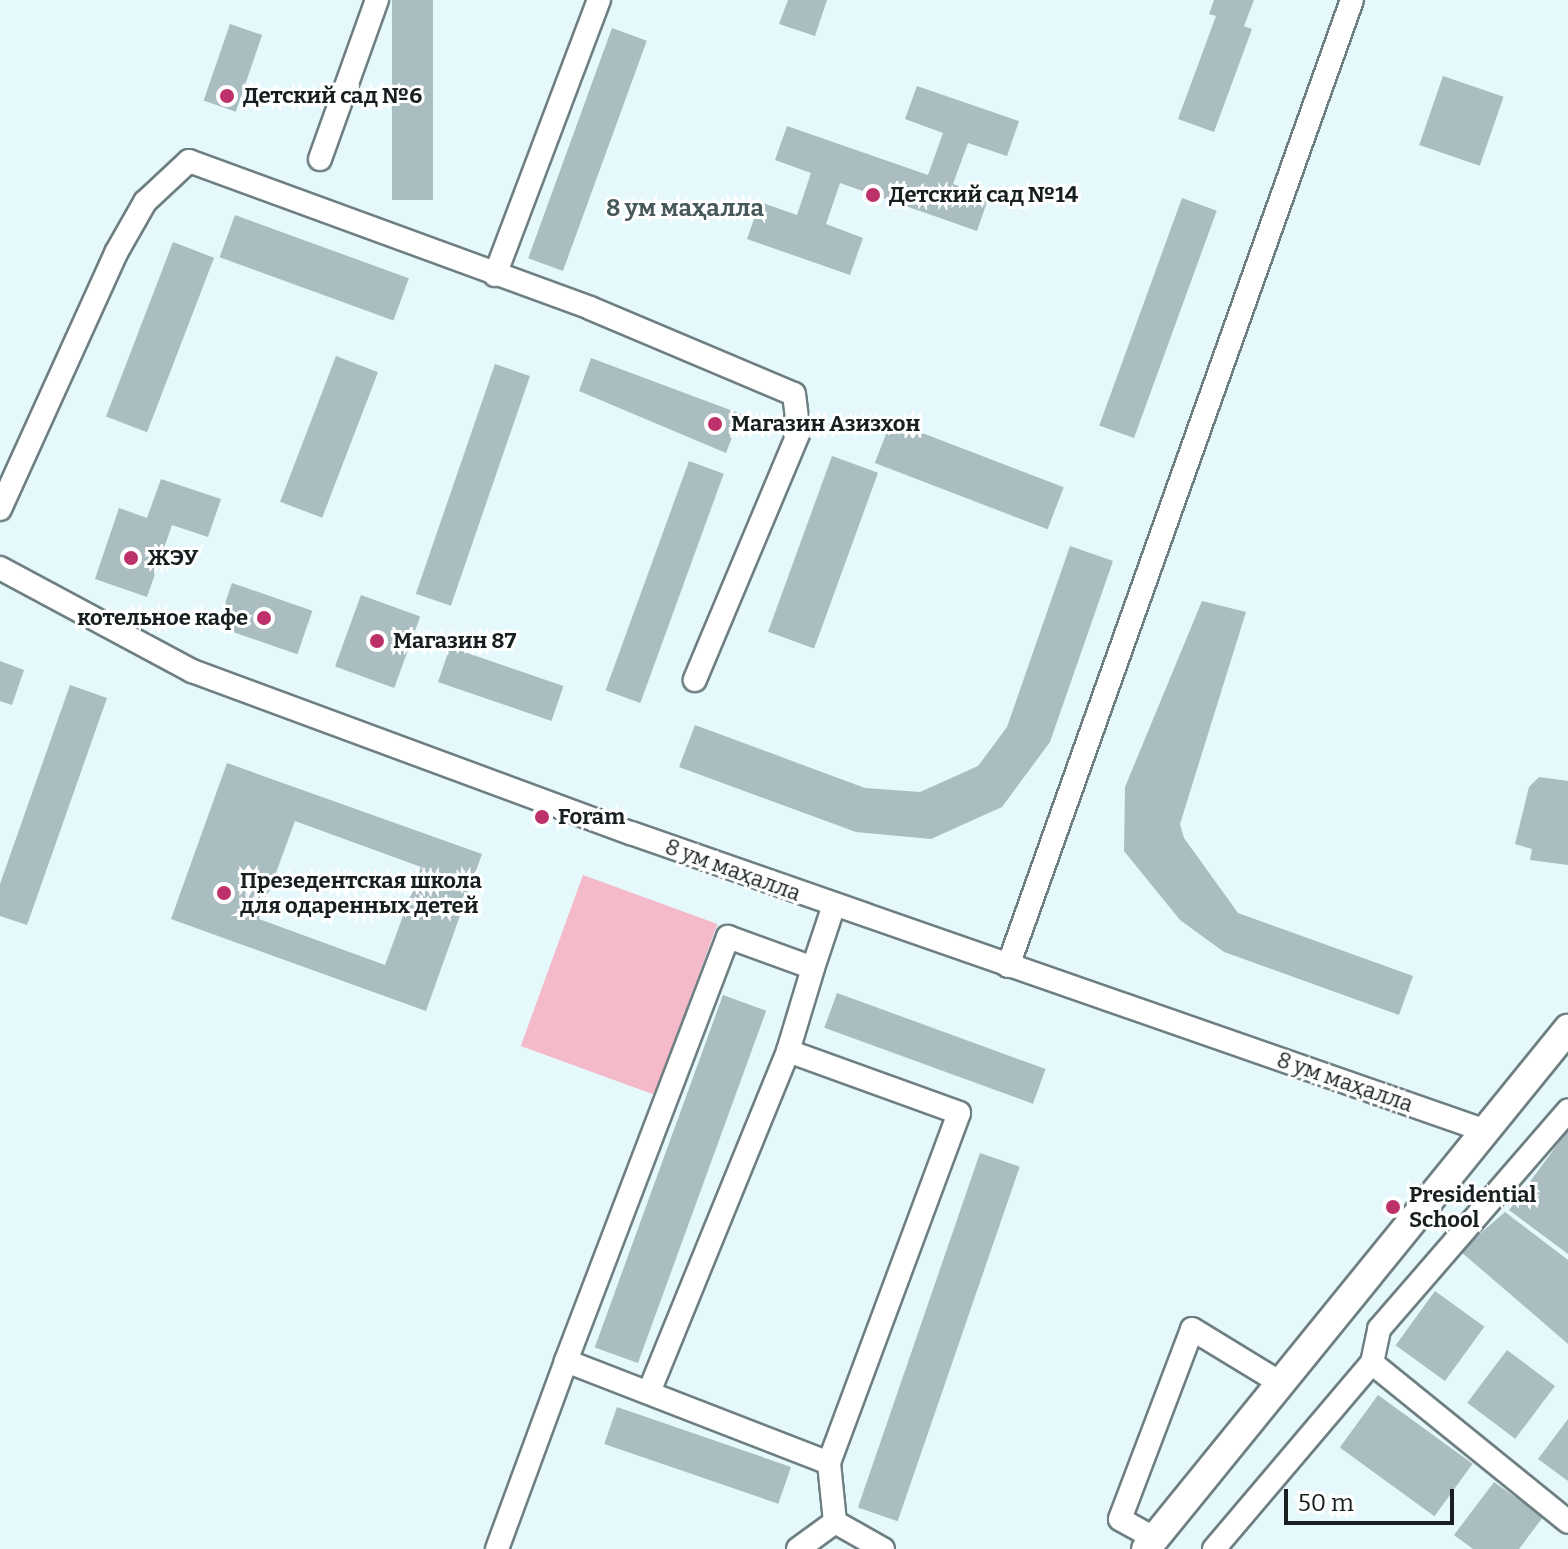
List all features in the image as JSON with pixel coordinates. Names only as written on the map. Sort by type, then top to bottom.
[{"type":"main road","points":[[1150,1544],[1568,1029]]},
{"type":"street","points":[[320,159],[377,0]]},
{"type":"street","points":[[495,275],[599,0]]},
{"type":"street","points":[[1008,966],[1352,0]]},
{"type":"street","points":[[0,509],[116,253],[169,175],[189,161],[305,200],[765,382],[799,405],[799,432],[695,680]]},
{"type":"street","name":"8 ум маҳалла","points":[[0,568],[192,671],[834,905],[1483,1130]]},
{"type":"street","points":[[649,1392],[788,1051],[834,905]]},
{"type":"street","points":[[497,1549],[728,937],[813,968]]},
{"type":"street","points":[[788,1051],[959,1113],[829,1463],[835,1522]]},
{"type":"street","points":[[1214,1549],[1372,1363],[1379,1329],[1568,1111]]},
{"type":"street","points":[[1150,1544],[1120,1519],[1192,1329],[1282,1384]]},
{"type":"street","points":[[566,1361],[829,1463]]},
{"type":"street","points":[[1372,1363],[1568,1522]]},
{"type":"street","points":[[798,1549],[835,1522]]},
{"type":"street","points":[[835,1522],[883,1549]]},
{"type":"shaded area","points":[[583,875],[717,924],[655,1095],[521,1046]]},
{"type":"building","points":[[392,0],[433,0],[433,200],[392,200]]},
{"type":"building","points":[[788,0],[827,0],[815,36],[779,24]]},
{"type":"building","points":[[1214,0],[1254,0],[1244,26],[1252,29],[1214,132],[1178,119],[1216,16],[1209,14]]},
{"type":"building","points":[[230,24],[262,35],[236,112],[204,101]]},
{"type":"building","points":[[612,28],[647,41],[563,271],[528,258]]},
{"type":"building","points":[[1443,76],[1504,97],[1480,166],[1419,145]]},
{"type":"building","points":[[917,86],[1019,121],[1007,156],[968,143],[953,184],[989,196],[977,231],[840,183],[826,224],[863,238],[850,275],[747,239],[760,202],[797,215],[811,173],[775,160],[787,126],[928,175],[943,133],[905,119]]},
{"type":"building","points":[[1182,198],[1217,211],[1134,438],[1099,425]]},
{"type":"building","points":[[235,215],[409,278],[393,321],[220,257]]},
{"type":"building","points":[[173,242],[214,258],[147,432],[106,417]]},
{"type":"building","points":[[336,356],[378,372],[322,518],[280,502]]},
{"type":"building","points":[[591,358],[741,414],[726,453],[579,391]]},
{"type":"building","points":[[495,364],[530,376],[451,606],[416,594]]},
{"type":"building","points":[[891,421],[1064,487],[1048,529],[875,463]]},
{"type":"building","points":[[832,456],[878,473],[814,648],[768,632]]},
{"type":"building","points":[[689,461],[724,474],[640,703],[606,690]]},
{"type":"building","name":"ЖЭУ","points":[[161,479],[221,499],[208,537],[172,525],[147,597],[95,579],[119,508],[147,518]]},
{"type":"building","points":[[1070,546],[1113,561],[1050,742],[1002,807],[931,839],[856,832],[679,767],[695,725],[865,788],[920,792],[978,766],[1007,727]]},
{"type":"building","name":"котельное кафе","points":[[232,583],[312,611],[297,654],[217,626]]},
{"type":"building","name":"Магазин 87","points":[[361,595],[420,617],[394,688],[335,666]]},
{"type":"building","points":[[1202,601],[1246,612],[1180,824],[1184,838],[1238,913],[1413,976],[1399,1015],[1224,952],[1180,920],[1124,851],[1125,787]]},
{"type":"building","points":[[450,647],[563,686],[551,721],[438,682]]},
{"type":"building","points":[[0,661],[24,670],[12,705],[0,701]]},
{"type":"building","points":[[70,685],[107,698],[27,925],[0,916],[0,884]]},
{"type":"building","name":"Презедентская школа для одаренных детей","points":[[227,763],[482,854],[426,1011],[171,919]],"holes":[[[295,821],[421,867],[385,965],[259,919]]]},
{"type":"building","points":[[1539,777],[1568,781],[1568,865],[1530,860],[1532,849],[1515,844],[1529,787]]},
{"type":"building","points":[[837,993],[1046,1069],[1033,1104],[824,1028]]},
{"type":"building","points":[[723,995],[766,1011],[638,1363],[595,1347]]},
{"type":"building","points":[[1568,1130],[1568,1254],[1509,1210]]},
{"type":"building","points":[[980,1153],[1020,1167],[898,1521],[858,1508]]},
{"type":"building","points":[[1505,1212],[1568,1260],[1568,1344],[1460,1251]]},
{"type":"building","points":[[1435,1291],[1484,1327],[1445,1381],[1396,1345]]},
{"type":"building","points":[[1507,1350],[1555,1386],[1515,1439],[1467,1403]]},
{"type":"building","points":[[1378,1395],[1473,1464],[1434,1516],[1340,1448]]},
{"type":"building","points":[[617,1407],[791,1467],[778,1504],[604,1444]]},
{"type":"building","points":[[1568,1419],[1568,1481],[1538,1459]]},
{"type":"building","points":[[1494,1482],[1543,1517],[1519,1549],[1473,1549],[1454,1535]]},
{"type":"place","name":"Детский сад №6","points":[[227,96]]},
{"type":"place","name":"Детский сад №14","points":[[873,195]]},
{"type":"place","name":"Магазин Азизхон","points":[[715,424]]},
{"type":"place","name":"ЖЭУ","points":[[131,558]]},
{"type":"place","name":"котельное кафе","points":[[264,618]]},
{"type":"place","name":"Магазин 87","points":[[377,641]]},
{"type":"place","name":"Foram","points":[[542,817]]},
{"type":"place","name":"Презедентская школа для одаренных детей","points":[[224,893]]},
{"type":"place","name":"Presidential School","points":[[1393,1207]]},
{"type":"district","name":"8 ум маҳалла","points":[[685,209]]}]
